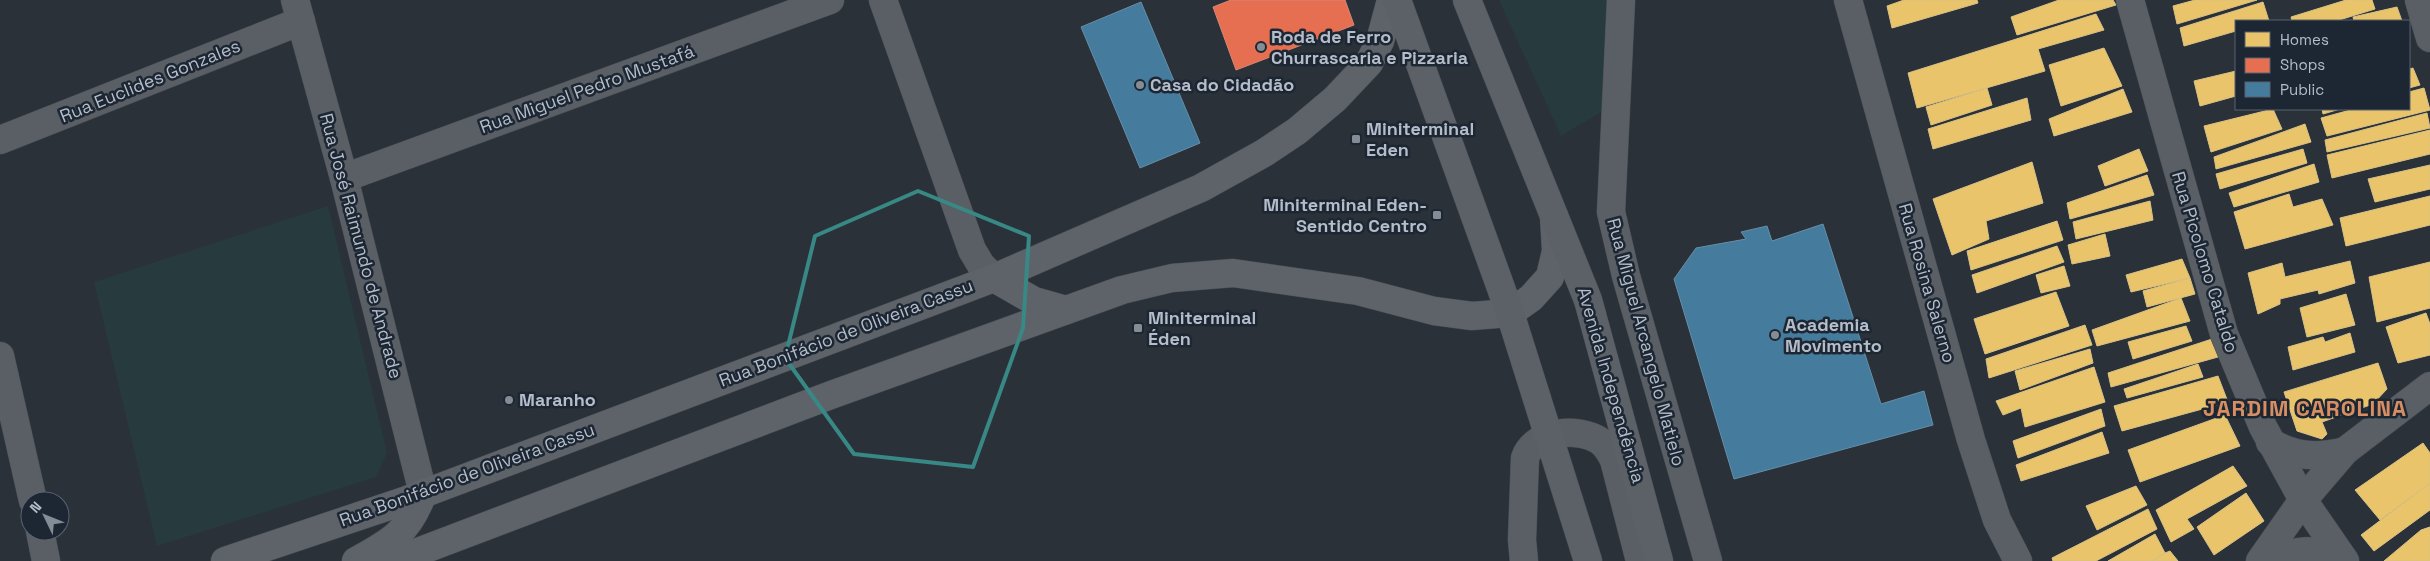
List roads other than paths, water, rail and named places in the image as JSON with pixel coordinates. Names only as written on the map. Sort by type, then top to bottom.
[{"type":"main road","name":"Rua Bonifácio de Oliveira Cassu","points":[[225,561],[423,493],[994,278],[1201,188],[1264,153],[1297,131],[1335,99],[1369,63],[1380,41],[1391,0]]},
{"type":"main road","points":[[1397,0],[1510,312],[1588,561]]},
{"type":"main road","name":"Avenida Independência","points":[[1467,0],[1588,300],[1659,561]]},
{"type":"main road","name":"Avenida Independência","points":[[1510,312],[1531,298],[1550,277],[1556,251],[1554,212]]},
{"type":"main road","points":[[394,561],[831,395],[1122,290],[1172,278],[1233,273],[1358,292],[1434,311],[1472,316],[1510,312]]},
{"type":"main road","points":[[994,278],[1034,301],[1066,310]]},
{"type":"main road","points":[[356,561],[391,541],[414,516],[423,493]]},
{"type":"street","name":"Rua Miguel Pedro Mustafá","points":[[344,178],[830,0]]},
{"type":"street","points":[[883,0],[972,250],[981,265],[994,278]]},
{"type":"street","name":"Rua Miguel Arcangelo Matielo","points":[[1621,0],[1611,212],[1626,276],[1708,561]]},
{"type":"street","name":"Rua Rosina Salerno","points":[[1848,0],[1971,440],[1997,520],[2018,561]]},
{"type":"street","name":"Rua Picolomo Cataldo","points":[[2130,0],[2224,334],[2270,442],[2303,500],[2345,561]]},
{"type":"street","points":[[2419,0],[2430,38]]},
{"type":"street","name":"Rua José Raimundo de Andrade","points":[[298,11],[344,178],[423,493]]},
{"type":"street","name":"Rua Euclides Gonzales","points":[[0,140],[298,11]]},
{"type":"street","points":[[2,370],[31,491]]},
{"type":"street","points":[[2260,561],[2303,500],[2345,451],[2430,386]]},
{"type":"street","name":"Avenida Independência","points":[[1548,436],[1565,433],[1582,434],[1599,440],[1608,448],[1614,460],[1640,561]]},
{"type":"street","points":[[1524,561],[1522,540],[1525,458],[1528,450],[1548,436]]},
{"type":"street","points":[[2270,442],[2285,451],[2297,455],[2324,456],[2345,451]]},
{"type":"street","points":[[42,541],[46,561]]},
{"type":"street","points":[[2272,561],[2287,554],[2305,550],[2324,554],[2340,561]]},
{"type":"place","name":"Roda de Ferro Churrascaria e Pizzaria","points":[[1261,47]]},
{"type":"place","name":"Casa do Cidadão","points":[[1140,85]]},
{"type":"place","name":"Miniterminal Eden","points":[[1356,139]]},
{"type":"place","name":"Miniterminal Eden- Sentido Centro","points":[[1437,215]]},
{"type":"place","name":"Miniterminal Éden","points":[[1138,328]]},
{"type":"place","name":"Academia Movimento","points":[[1775,335]]},
{"type":"place","name":"Maranho","points":[[509,400]]},
{"type":"district","name":"JARDIM CAROLINA","points":[[2305,408]]}]
